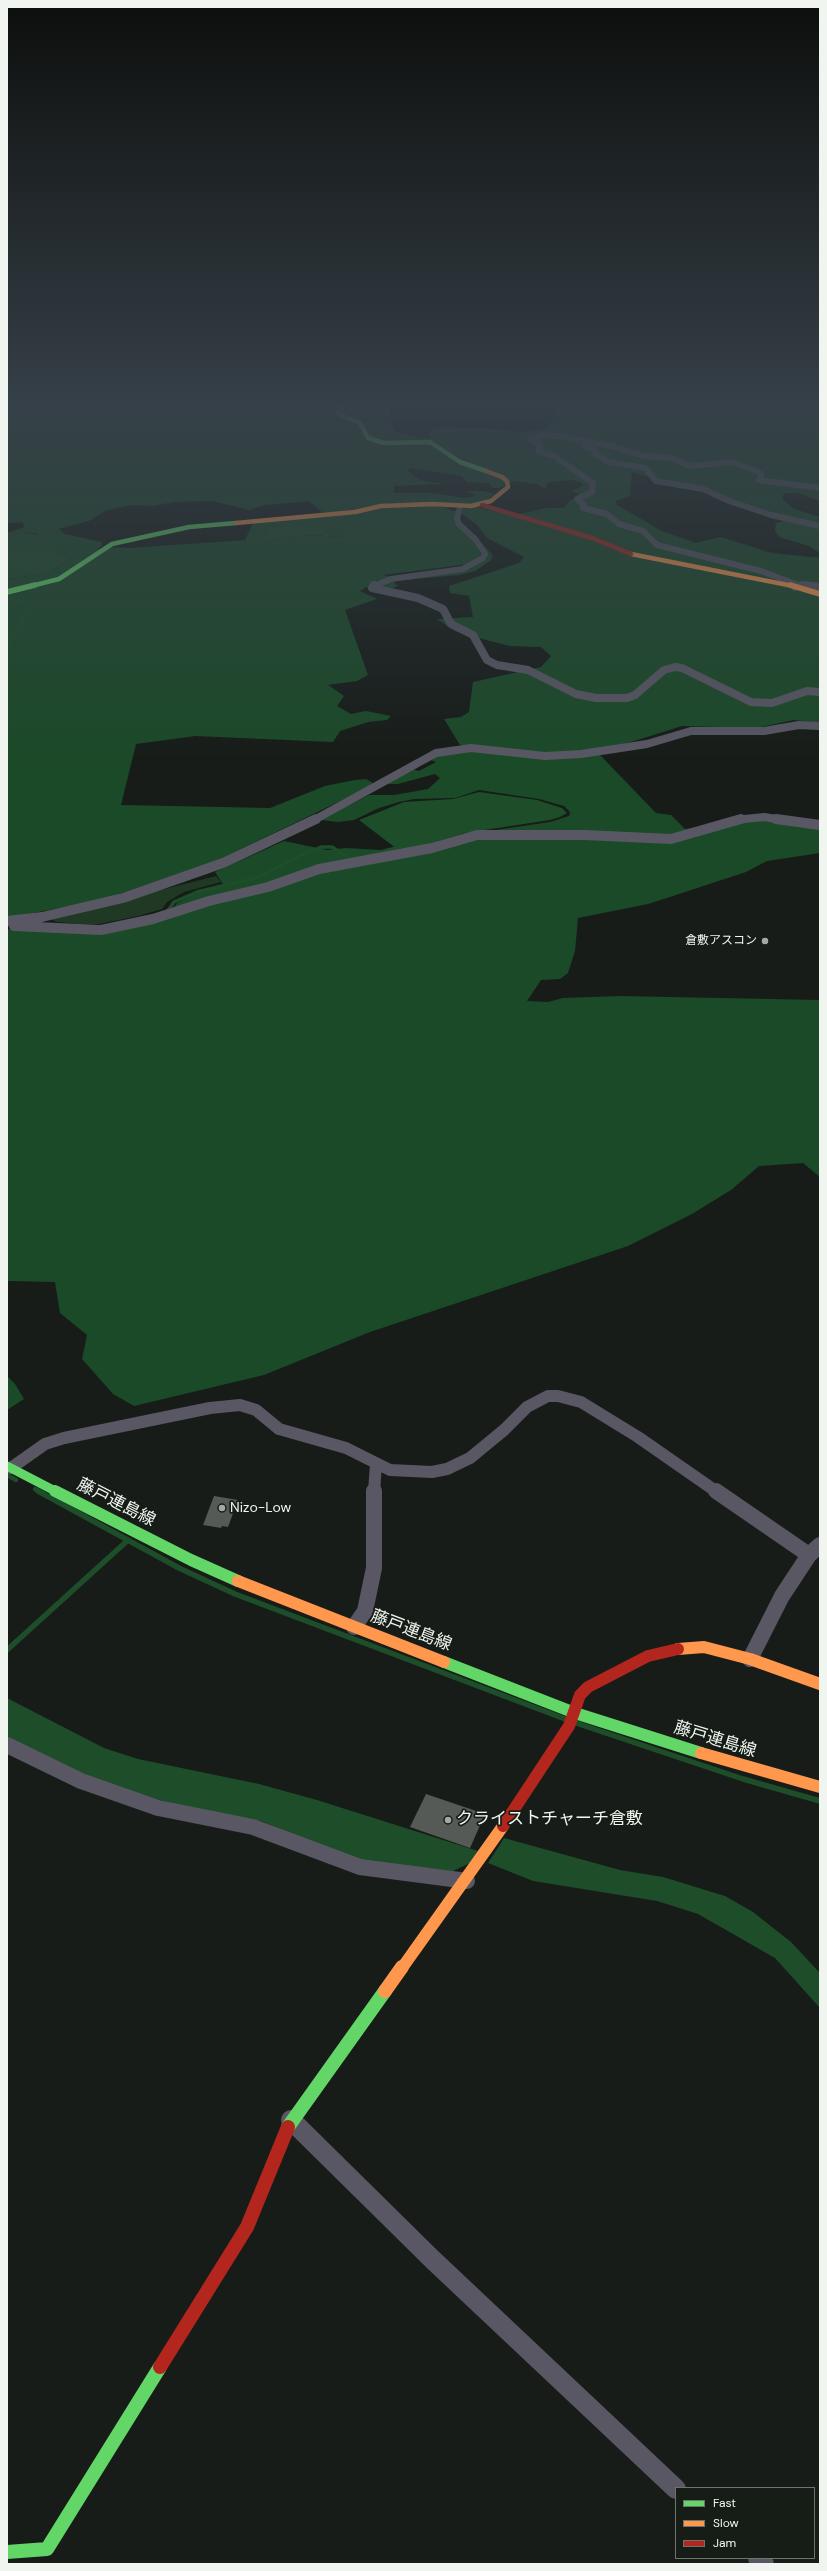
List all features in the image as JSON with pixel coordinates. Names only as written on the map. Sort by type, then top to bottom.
[{"type":"street","points":[[7,592],[59,579],[112,544],[168,531],[255,521]]},
{"type":"street","points":[[458,521],[459,524],[476,540],[485,554],[483,558],[463,569],[391,579],[375,584],[372,588],[418,598],[443,609],[451,624],[473,635],[487,660],[497,665],[528,670],[556,686],[576,694],[596,698],[627,698],[635,695],[664,670],[675,667],[682,668],[751,702],[772,703],[807,691],[820,692]]},
{"type":"street","points":[[535,521],[592,538],[635,556],[797,586],[820,587]]},
{"type":"street","points":[[615,521],[619,524],[643,531],[657,545],[761,571],[820,594]]},
{"type":"street","points":[[800,521],[820,526]]},
{"type":"street","points":[[7,921],[42,917],[123,898],[223,863],[269,843],[355,799],[436,753],[471,748],[546,756],[581,754],[647,744],[691,731],[764,731],[799,725],[820,726]]},
{"type":"street","points":[[7,925],[67,930],[102,930],[153,919],[209,901],[268,887],[319,869],[418,851],[477,835],[584,835],[643,840],[671,839],[691,835],[728,821],[745,818],[764,817],[820,825]]},
{"type":"street","points":[[9,1467],[45,1444],[64,1438],[210,1408],[240,1405],[256,1410],[279,1429],[346,1448],[390,1470],[416,1473],[447,1469],[461,1464],[483,1449],[527,1407],[548,1396],[572,1398],[638,1437],[809,1555]]},
{"type":"street","points":[[354,1627],[365,1611],[374,1568],[374,1471],[376,1464]]},
{"type":"street","name":"藤戸連島線","points":[[9,1467],[198,1563],[572,1719],[820,1788]]},
{"type":"street","points":[[750,1659],[782,1596],[809,1555],[820,1545]]},
{"type":"street","points":[[7,2552],[48,2549],[247,2227],[291,2120],[467,1881],[572,1719],[580,1695],[588,1687],[648,1656],[674,1650],[704,1646],[750,1659],[820,1684]]},
{"type":"street","points":[[7,1745],[81,1781],[158,1808],[253,1827],[360,1867],[467,1881]]},
{"type":"street","points":[[291,2120],[433,2260],[675,2488]]},
{"type":"shaded area","points":[[7,521],[89,521],[59,529],[65,534],[102,542],[102,546],[97,549],[105,550],[113,547],[129,548],[245,540],[253,523],[275,521],[457,521],[457,524],[475,543],[482,556],[481,558],[468,564],[383,575],[400,579],[471,569],[487,558],[482,543],[493,556],[490,561],[475,571],[460,575],[393,581],[398,586],[393,588],[366,587],[360,591],[377,599],[345,610],[368,675],[357,681],[328,685],[344,696],[337,706],[351,714],[366,711],[391,716],[387,720],[368,722],[340,731],[333,742],[195,736],[136,744],[121,805],[270,808],[325,786],[355,780],[366,779],[373,783],[365,789],[218,860],[101,900],[7,918],[7,579],[49,573],[70,559],[56,549],[58,544],[53,543],[51,539],[36,537],[37,534],[25,532],[7,537],[7,533],[25,527],[22,522],[7,523]],"holes":[[[307,524],[322,528],[329,534],[344,537],[308,535],[263,541],[269,527]]]},
{"type":"shaded area","points":[[472,521],[645,521],[662,531],[696,543],[721,537],[772,553],[820,558],[820,723],[794,720],[756,728],[682,726],[631,742],[593,750],[559,753],[540,753],[460,745],[444,719],[461,717],[469,712],[473,682],[541,667],[551,656],[541,647],[510,646],[455,631],[437,619],[473,617],[469,596],[450,593],[449,586],[519,563],[524,557],[487,538],[477,525]]},
{"type":"shaded area","points":[[792,521],[820,527],[820,553],[809,546],[779,537],[775,531],[776,523]]},
{"type":"shaded area","points":[[804,521],[820,521],[820,525]]},
{"type":"shaded area","points":[[307,524],[322,528],[329,534],[344,537],[308,535],[263,541],[268,527]]},
{"type":"shaded area","points":[[25,532],[52,539],[53,543],[59,544],[56,549],[70,559],[49,573],[7,579],[7,537]]},
{"type":"shaded area","points":[[471,750],[600,755],[656,813],[671,815],[685,829],[756,819],[820,827],[820,853],[767,861],[746,872],[648,904],[578,918],[575,951],[568,973],[560,979],[541,980],[527,1001],[548,1002],[563,998],[621,996],[820,1000],[820,1177],[803,1163],[759,1166],[731,1190],[692,1214],[628,1246],[370,1332],[264,1375],[134,1406],[113,1394],[82,1359],[87,1335],[60,1313],[55,1282],[7,1281],[7,929],[90,934],[170,913],[177,903],[197,893],[224,886],[215,872],[284,841],[327,850],[346,848],[397,851],[421,849],[468,834],[550,822],[569,816],[570,812],[564,806],[539,799],[479,790],[455,798],[414,799],[399,802],[379,808],[354,820],[339,822],[320,820],[369,795],[394,795],[428,789],[440,778],[435,774],[398,784],[387,784],[412,769],[419,771],[436,762],[428,759],[438,754]]},
{"type":"shaded area","points":[[479,792],[537,800],[562,808],[567,813],[550,820],[465,833],[420,847],[397,849],[359,820],[404,802],[453,799]]},
{"type":"shaded area","points":[[216,876],[221,882],[184,892],[167,902],[162,909],[138,916],[99,924],[56,922],[50,918]]},
{"type":"shaded area","points":[[7,1376],[15,1384],[24,1399],[7,1410]]},
{"type":"shaded area","points":[[7,1698],[104,1748],[138,1759],[259,1784],[317,1800],[478,1851],[470,1863],[449,1873],[349,1858],[261,1821],[180,1806],[103,1783],[7,1738]]},
{"type":"shaded area","points":[[504,1838],[620,1870],[663,1877],[725,1896],[753,1912],[791,1942],[820,1973],[820,2008],[775,1958],[698,1914],[657,1901],[533,1881],[488,1863]]},
{"type":"building","name":"Nizo-Low","points":[[214,1496],[238,1500],[228,1527],[222,1526],[221,1528],[203,1525]]},
{"type":"building","name":"クライストチャーチ倉敷","points":[[426,1794],[485,1814],[470,1848],[410,1827]]},
{"type":"waterway","points":[[7,598],[24,602],[29,609],[7,649]]},
{"type":"waterway","points":[[167,912],[174,902],[197,892],[259,877],[301,855],[322,847],[332,847],[347,857],[358,857]]},
{"type":"waterway","points":[[365,856],[400,847]]},
{"type":"waterway","points":[[7,1475],[16,1480]]},
{"type":"waterway","points":[[35,1489],[40,1492]]},
{"type":"waterway","points":[[38,1491],[179,1568],[235,1594],[565,1719]]},
{"type":"waterway","points":[[7,1650],[127,1541]]},
{"type":"waterway","points":[[576,1723],[743,1779],[820,1801]]},
{"type":"traffic: fast","points":[[7,592],[59,579],[112,544],[189,527],[236,523]]},
{"type":"traffic: fast","points":[[7,1466],[191,1560],[238,1581]]},
{"type":"traffic: fast","points":[[444,1662],[575,1713],[701,1753]]},
{"type":"traffic: fast","points":[[288,2127],[385,1991]]},
{"type":"traffic: fast","points":[[7,2552],[47,2549],[160,2367]]},
{"type":"traffic: slow","points":[[236,523],[258,521]]},
{"type":"traffic: slow","points":[[631,554],[783,583],[820,594]]},
{"type":"traffic: slow","points":[[238,1581],[444,1662]]},
{"type":"traffic: slow","points":[[678,1649],[704,1647],[750,1659],[820,1684]]},
{"type":"traffic: slow","points":[[701,1753],[820,1787]]},
{"type":"traffic: slow","points":[[385,1991],[503,1826]]},
{"type":"traffic: jam","points":[[535,521],[592,538],[631,554]]},
{"type":"traffic: jam","points":[[503,1826],[569,1726],[580,1695],[588,1687],[648,1656],[678,1649]]},
{"type":"traffic: jam","points":[[160,2367],[247,2227],[288,2127]]},
{"type":"place","name":"倉敷アスコン","points":[[765,941]]},
{"type":"place","name":"Nizo-Low","points":[[222,1508]]},
{"type":"place","name":"クライストチャーチ倉敷","points":[[448,1820]]}]
